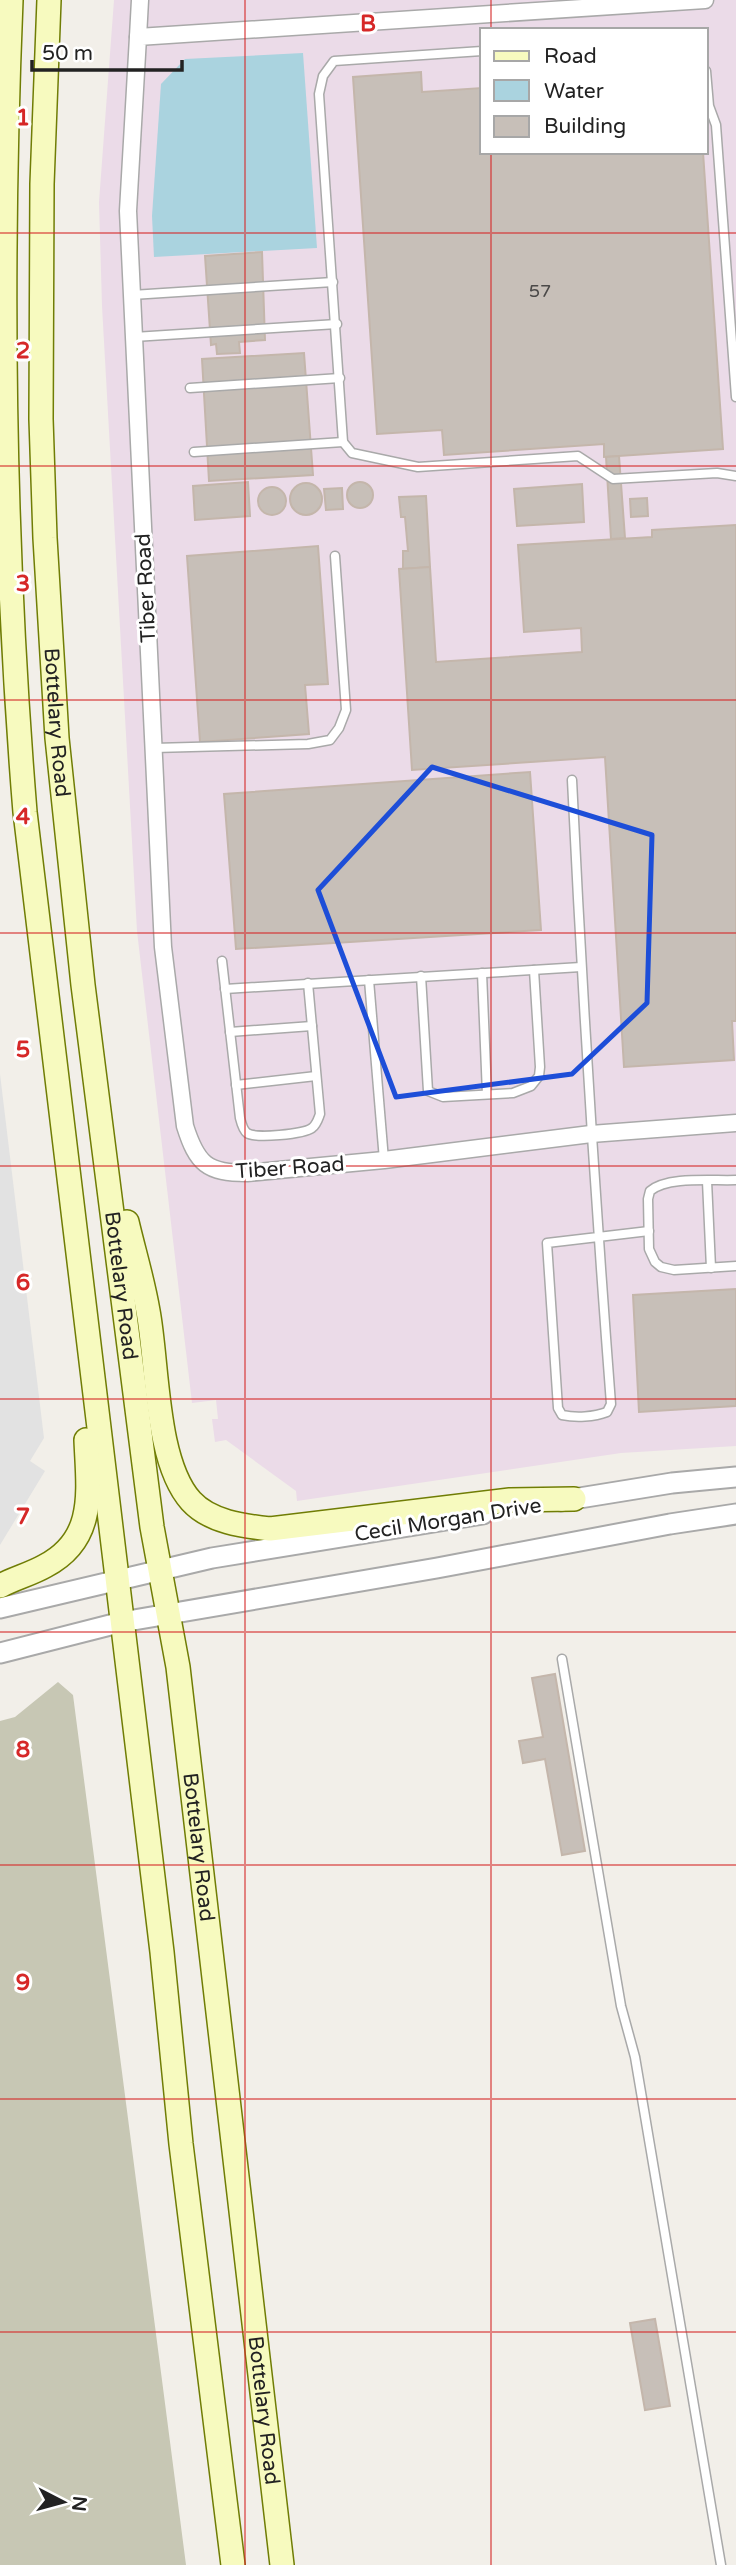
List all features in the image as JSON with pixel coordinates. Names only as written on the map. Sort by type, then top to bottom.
[{"type":"main road","name":"Bottelary Road","points":[[11,0],[2,185],[3,401],[6,519],[18,725],[43,974],[162,1952],[182,2158],[233,2565]]},
{"type":"main road","name":"Bottelary Road","points":[[49,0],[40,289],[45,538],[64,820],[84,998],[152,1528],[178,1667],[282,2565]]},
{"type":"main road","points":[[101,1114],[148,1310],[169,1460],[174,1475],[193,1503],[210,1515],[270,1530],[509,1500],[574,1499]]},
{"type":"main road","points":[[0,1586],[45,1566],[67,1552],[81,1531],[88,1489],[83,1382],[83,1304]]},
{"type":"street","name":"Tiber Road","points":[[141,0],[128,211],[163,947],[185,1126],[192,1149],[204,1164],[224,1173],[247,1174],[591,1134],[736,1123]]},
{"type":"street","points":[[138,37],[705,0]]},
{"type":"street","points":[[671,1483],[736,1463]]},
{"type":"street","name":"Cecil Morgan Drive","points":[[0,1608],[116,1579],[225,1556],[671,1483],[736,1477]]},
{"type":"street","name":"Cecil Morgan Drive","points":[[0,1653],[122,1622],[736,1514]]},
{"type":"lane","points":[[480,51],[334,61],[324,76],[319,94],[337,324],[343,442],[352,453],[418,467],[578,456],[613,479],[717,473],[736,476]]},
{"type":"lane","points":[[708,94],[716,125],[736,397]]},
{"type":"lane","points":[[132,295],[333,282]]},
{"type":"lane","points":[[134,337],[337,324]]},
{"type":"lane","points":[[190,388],[340,378]]},
{"type":"lane","points":[[194,452],[343,442]]},
{"type":"lane","points":[[154,748],[308,744],[330,740],[339,729],[346,710],[335,556]]},
{"type":"lane","points":[[572,780],[591,1134],[598,1238],[611,1404],[607,1412],[600,1415],[562,1415],[558,1408],[547,1242],[598,1238],[649,1231]]},
{"type":"lane","points":[[222,961],[240,1118],[244,1131],[250,1135],[305,1132],[316,1124],[320,1114],[309,983]]},
{"type":"lane","points":[[225,989],[581,967]]},
{"type":"lane","points":[[421,976],[428,1091],[443,1097],[523,1091],[539,1076],[534,970]]},
{"type":"lane","points":[[482,973],[487,1094]]},
{"type":"lane","points":[[369,979],[384,1160]]},
{"type":"lane","points":[[230,1032],[312,1026]]},
{"type":"lane","points":[[236,1085],[316,1076]]},
{"type":"lane","points":[[736,1180],[670,1182],[656,1186],[650,1191],[649,1231],[649,1249],[655,1262],[661,1267],[674,1270],[736,1266]]},
{"type":"lane","points":[[707,1181],[711,1268]]},
{"type":"lane","points":[[562,1659],[621,2006],[635,2057],[721,2565]]},
{"type":"highlighted area","points":[[432,767],[652,835],[647,1003],[572,1074],[396,1097],[318,890]]},
{"type":"shaded area","points":[[114,0],[736,0],[736,1446],[621,1453],[297,1501],[296,1491],[226,1440],[215,1442],[212,1419],[218,1419],[216,1400],[192,1403],[137,931],[102,306],[99,202]]},
{"type":"shaded area","points":[[0,1074],[44,1438],[30,1461],[45,1471],[0,1545]]},
{"type":"shaded area","points":[[58,1682],[73,1695],[186,2565],[0,2565],[0,1721],[15,1717]]},
{"type":"water","points":[[303,53],[317,248],[154,257],[152,216],[161,84],[185,59]]},
{"type":"building","points":[[421,72],[422,92],[480,88],[480,154],[703,154],[723,449],[604,457],[604,444],[444,455],[442,430],[377,434],[353,77]]},
{"type":"building","points":[[262,252],[265,340],[239,342],[240,353],[217,354],[216,344],[211,345],[205,256]]},
{"type":"building","points":[[304,353],[313,475],[209,481],[202,359]]},
{"type":"building","points":[[619,456],[625,538],[611,539],[606,457]]},
{"type":"building","points":[[248,482],[250,516],[195,520],[193,486]]},
{"type":"building","points":[[360,482],[369,486],[373,495],[369,504],[360,508],[351,504],[347,495],[351,486]]},
{"type":"building","points":[[306,483],[317,488],[322,499],[317,510],[306,515],[295,510],[290,499],[295,488]]},
{"type":"building","points":[[582,484],[584,522],[517,526],[514,489]]},
{"type":"building","points":[[272,487],[282,491],[286,501],[282,511],[272,515],[262,511],[258,501],[262,491]]},
{"type":"building","points":[[342,488],[343,509],[326,510],[324,489]]},
{"type":"building","points":[[426,496],[430,567],[403,569],[403,551],[408,551],[405,517],[401,517],[399,497]]},
{"type":"building","points":[[647,498],[648,516],[631,517],[630,499]]},
{"type":"building","points":[[736,525],[736,1021],[732,1021],[734,1060],[624,1067],[605,757],[412,770],[399,569],[430,567],[436,662],[582,652],[581,628],[524,632],[518,545],[652,537],[652,530]]},
{"type":"building","points":[[318,546],[328,684],[305,685],[309,734],[200,742],[187,556]]},
{"type":"building","points":[[530,772],[541,930],[236,949],[224,794]]},
{"type":"building","points":[[736,1289],[736,1406],[639,1412],[633,1295]]},
{"type":"building","points":[[555,1674],[585,1851],[562,1855],[545,1759],[523,1763],[519,1741],[543,1737],[532,1678]]},
{"type":"building","points":[[655,2319],[670,2406],[645,2410],[630,2323]]}]
